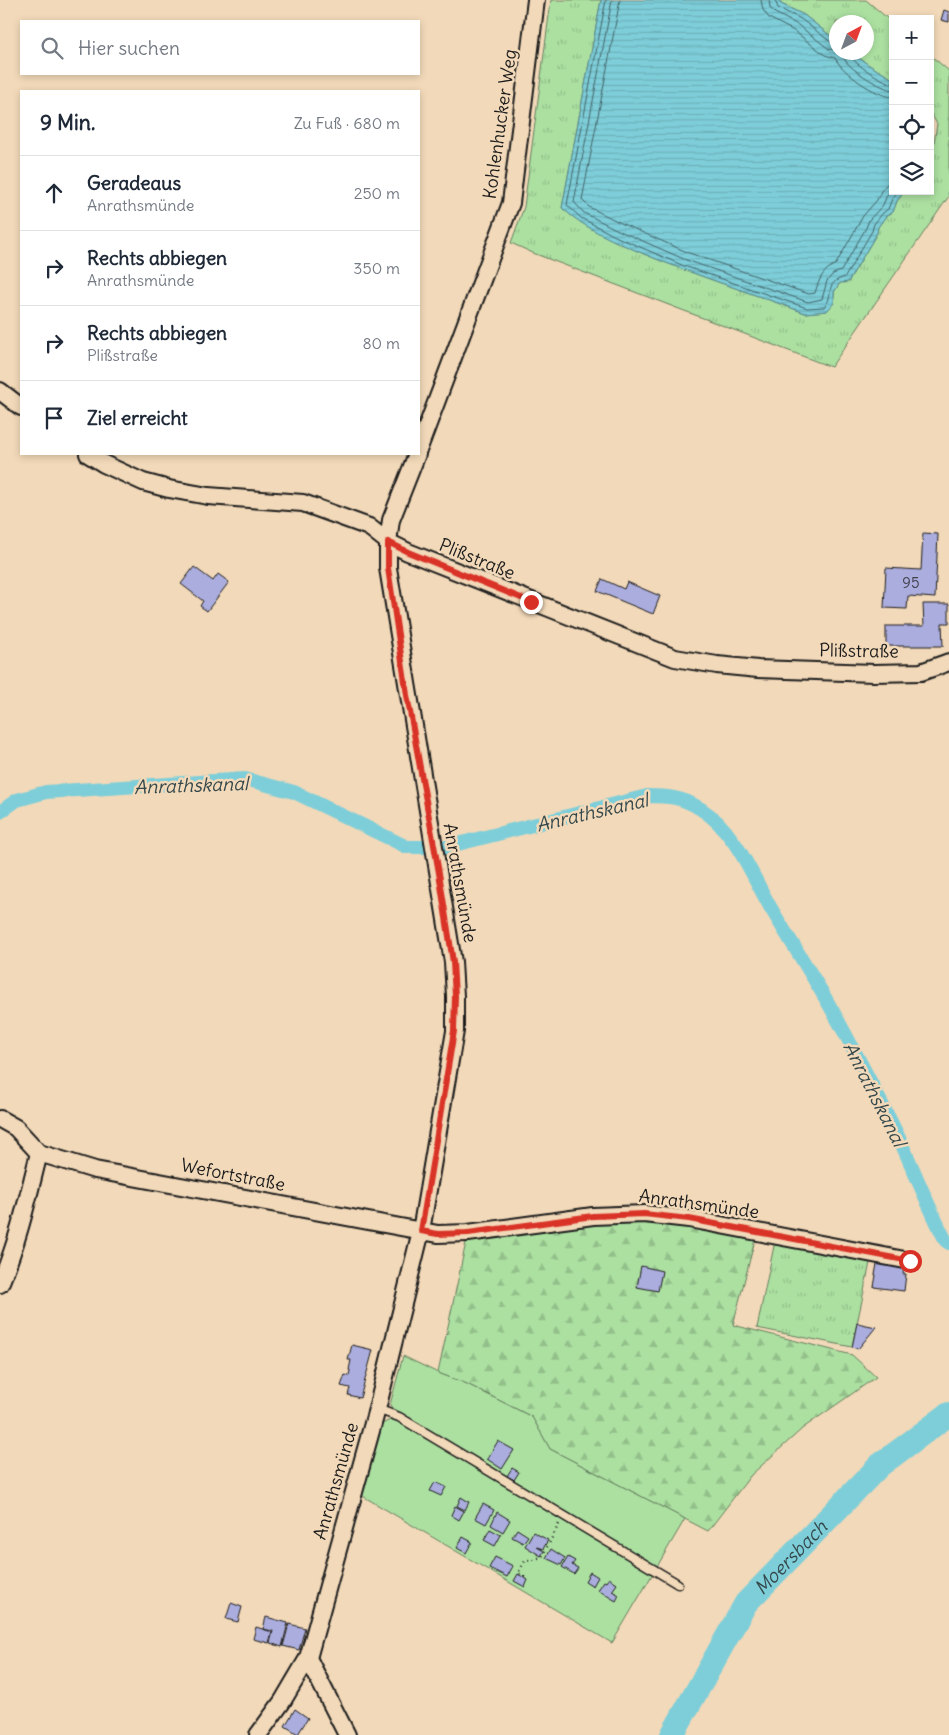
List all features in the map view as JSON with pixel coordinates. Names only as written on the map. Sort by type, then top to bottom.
[{"type":"street","name":"Kohlenhucker Weg","points":[[420,445],[511,203],[536,0]]},
{"type":"street","points":[[0,391],[20,406]]},
{"type":"street","name":"Plißstraße","points":[[90,455],[104,464],[143,482],[169,489],[208,496],[303,504],[369,526],[388,542],[408,552],[675,658],[758,669],[874,673],[921,672],[949,662]]},
{"type":"street","points":[[388,542],[391,520],[417,455]]},
{"type":"street","name":"Anrathsmünde","points":[[258,1735],[282,1702],[308,1658],[377,1409],[421,1231],[454,1031],[455,996],[453,962],[388,568],[388,542]]},
{"type":"street","points":[[0,1119],[16,1128],[39,1153],[8,1267],[0,1284]]},
{"type":"street","name":"Wefortstraße","points":[[39,1153],[95,1170],[421,1231]]},
{"type":"street","name":"Anrathsmünde","points":[[421,1231],[438,1234],[468,1233],[593,1216],[644,1214],[689,1219],[910,1261]]},
{"type":"street","points":[[308,1658],[347,1735]]},
{"type":"lane","points":[[377,1409],[399,1416],[678,1584]]},
{"type":"path","points":[[524,1577],[518,1573],[525,1561],[542,1557],[563,1515]]},
{"type":"green space","points":[[551,0],[601,0],[562,208],[591,228],[612,239],[684,270],[805,313],[827,311],[833,303],[834,292],[840,283],[848,282],[877,233],[878,227],[886,216],[893,212],[897,201],[902,195],[934,195],[934,143],[937,124],[934,119],[934,58],[949,71],[949,196],[831,367],[511,243],[524,207]]},
{"type":"green space","points":[[779,0],[866,0],[889,20],[889,77],[862,60],[874,60],[874,15],[829,15],[829,35],[804,15],[781,4]]},
{"type":"green space","points":[[662,1206],[758,1228],[733,1325],[852,1355],[876,1377],[803,1428],[751,1475],[708,1531],[550,1449],[532,1417],[467,1384],[438,1373],[468,1233],[607,1208]]},
{"type":"green space","points":[[775,1241],[871,1258],[852,1347],[757,1328]]},
{"type":"green space","points":[[403,1356],[438,1373],[467,1384],[532,1417],[550,1449],[685,1519],[612,1643],[361,1495],[382,1424],[398,1416],[390,1405]]},
{"type":"water","points":[[601,0],[779,0],[781,4],[804,15],[829,35],[829,60],[862,60],[889,77],[889,195],[902,195],[897,201],[893,212],[886,216],[878,227],[877,233],[848,282],[840,283],[834,292],[834,303],[827,311],[805,313],[664,262],[601,234],[581,223],[562,208]]},
{"type":"building","points":[[944,10],[949,12],[949,22],[941,20]]},
{"type":"building","points":[[923,533],[938,534],[935,598],[908,596],[907,609],[884,608],[886,568],[921,570]]},
{"type":"building","points":[[194,567],[213,581],[218,574],[229,582],[207,611],[200,606],[203,601],[181,584]]},
{"type":"building","points":[[602,579],[624,589],[627,582],[660,596],[653,614],[597,591]]},
{"type":"building","points":[[923,604],[949,604],[949,623],[942,623],[943,646],[886,646],[886,626],[924,626]]},
{"type":"building","points":[[877,1264],[904,1267],[903,1274],[906,1274],[904,1291],[874,1287]]},
{"type":"building","points":[[641,1266],[662,1271],[658,1291],[637,1287]]},
{"type":"building","points":[[857,1323],[876,1327],[858,1349],[852,1347]]},
{"type":"building","points":[[352,1345],[373,1350],[360,1398],[348,1395],[350,1388],[341,1386],[345,1375],[349,1376],[351,1360],[348,1360]]},
{"type":"building","points":[[498,1441],[514,1450],[502,1469],[487,1459]]},
{"type":"building","points":[[512,1468],[519,1472],[514,1480],[507,1476]]},
{"type":"building","points":[[435,1482],[446,1487],[441,1496],[430,1491]]},
{"type":"building","points":[[461,1497],[469,1502],[465,1510],[457,1506]]},
{"type":"building","points":[[483,1504],[494,1510],[486,1524],[475,1518]]},
{"type":"building","points":[[455,1506],[464,1511],[459,1520],[451,1515]]},
{"type":"building","points":[[497,1512],[510,1520],[503,1532],[491,1525]]},
{"type":"building","points":[[490,1529],[501,1535],[495,1546],[484,1540]]},
{"type":"building","points":[[517,1529],[528,1536],[523,1543],[512,1537]]},
{"type":"building","points":[[533,1532],[548,1540],[543,1549],[537,1547],[544,1551],[541,1556],[525,1546]]},
{"type":"building","points":[[463,1537],[472,1542],[466,1553],[457,1548]]},
{"type":"building","points":[[551,1549],[565,1558],[561,1565],[546,1558]]},
{"type":"building","points":[[495,1557],[513,1566],[507,1577],[489,1568]]},
{"type":"building","points":[[568,1557],[575,1561],[572,1565],[578,1568],[574,1574],[562,1567]]},
{"type":"building","points":[[590,1572],[598,1577],[593,1586],[585,1581]]},
{"type":"building","points":[[518,1574],[528,1580],[525,1587],[514,1581]]},
{"type":"building","points":[[609,1578],[617,1584],[612,1591],[619,1595],[616,1601],[598,1590],[604,1581],[606,1582]]},
{"type":"building","points":[[231,1603],[242,1607],[238,1622],[226,1619]]},
{"type":"building","points":[[266,1617],[288,1623],[282,1647],[270,1643],[273,1631],[263,1629]]},
{"type":"building","points":[[289,1624],[305,1628],[299,1650],[283,1646]]},
{"type":"building","points":[[256,1627],[272,1632],[269,1643],[253,1639]]},
{"type":"building","points":[[295,1709],[308,1718],[298,1734],[285,1726]]},
{"type":"waterway","name":"Anrathskanal","points":[[0,812],[17,800],[46,792],[245,779],[294,792],[407,847],[446,847],[647,796],[668,797],[688,802],[713,818],[724,829],[742,855],[851,1044],[897,1133],[938,1226],[949,1243]]},
{"type":"waterway","name":"Moersbach","points":[[672,1735],[746,1603],[880,1465],[949,1414]]},
{"type":"route","points":[[531,602],[388,542],[388,568],[407,695],[453,962],[455,996],[454,1031],[421,1231],[438,1234],[468,1233],[593,1216],[644,1214],[689,1219],[910,1261]]}]
